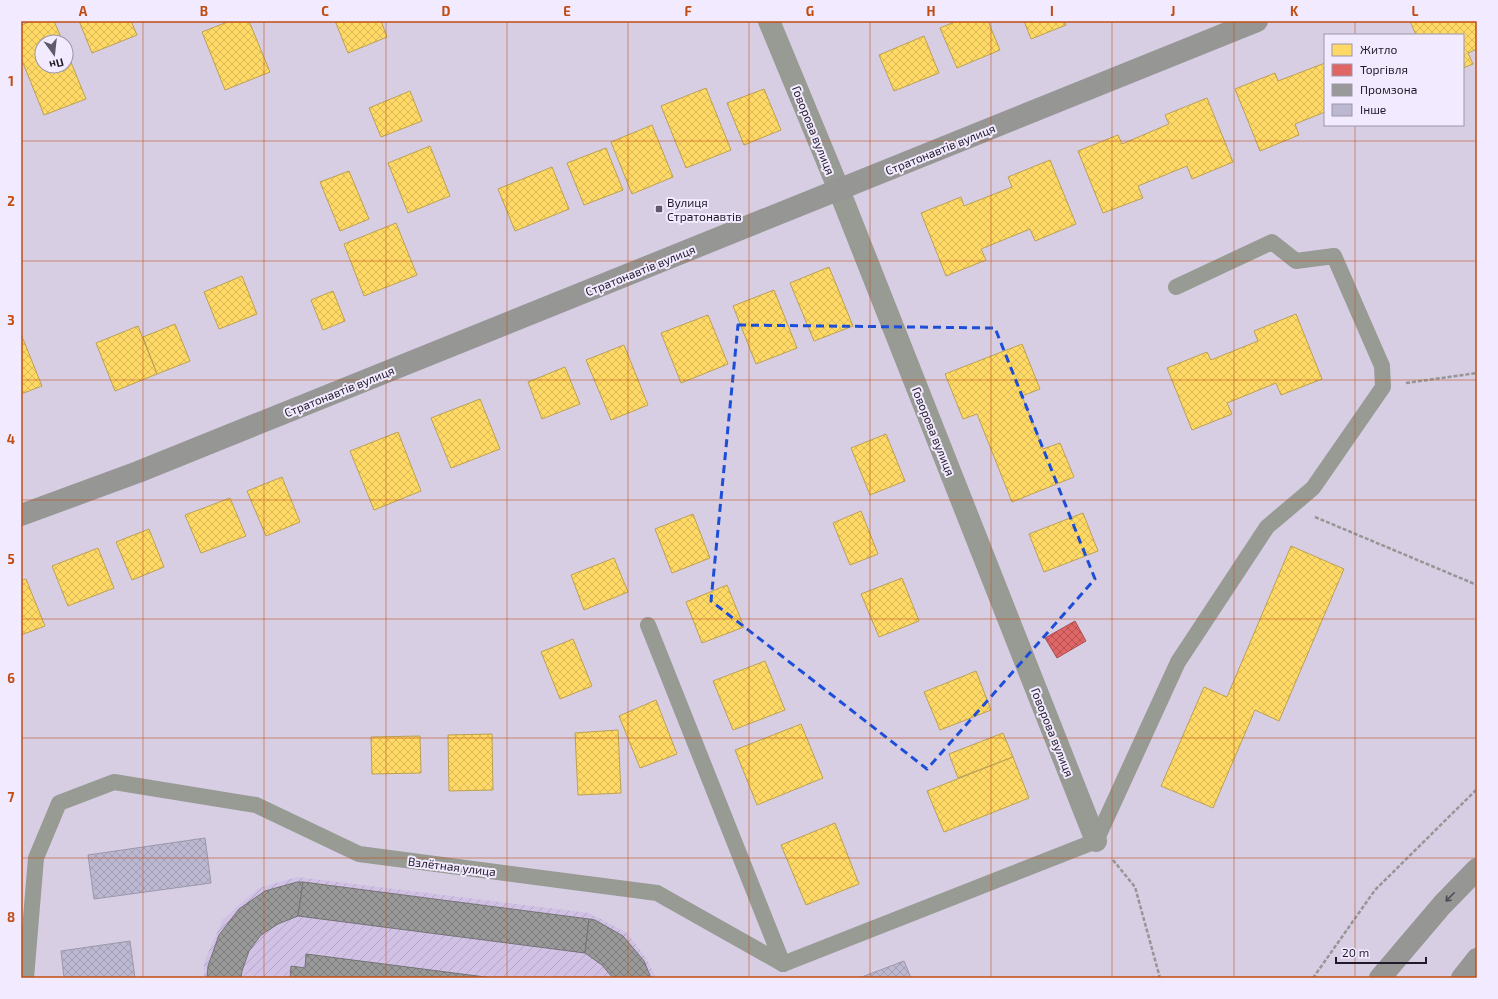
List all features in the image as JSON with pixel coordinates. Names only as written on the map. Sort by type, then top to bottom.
[{"type":"main road","name":"Стратонавтів вулиця","points":[[21,515],[138,472],[1257,21]]},
{"type":"main road","points":[[21,525],[138,472]]},
{"type":"main road","points":[[1380,978],[1442,904],[1477,869]]},
{"type":"main road","points":[[1462,978],[1477,959]]},
{"type":"street","name":"Говорова вулиця","points":[[769,21],[839,190],[1096,841]]},
{"type":"lane","points":[[648,625],[783,964],[1096,841],[1178,662],[1267,527],[1313,488],[1384,387],[1382,366],[1334,256],[1296,261],[1272,242],[1176,287]]},
{"type":"lane","name":"Взлётная улица","points":[[26,978],[36,858],[59,803],[114,782],[256,805],[359,854],[658,893],[783,964]]},
{"type":"path","points":[[1384,387],[1477,373]]},
{"type":"path","points":[[1291,507],[1477,585]]},
{"type":"path","points":[[1313,978],[1375,890],[1477,789]]},
{"type":"path","points":[[1096,841],[1136,887],[1160,978]]},
{"type":"highlighted area","points":[[738,325],[995,328],[1095,579],[927,769],[711,601]]},
{"type":"shaded area","points":[[297,877],[589,913],[627,933],[646,958],[656,978],[204,978],[204,962],[223,919],[259,888]]},
{"type":"building: Житло","points":[[32,21],[54,21],[60,34],[34,34],[34,74],[74,74],[74,70],[86,99],[44,115],[21,58],[21,25]]},
{"type":"building: Житло","points":[[79,21],[131,21],[137,35],[92,53]]},
{"type":"building: Житло","points":[[230,21],[249,21],[270,72],[225,90],[202,32]]},
{"type":"building: Житло","points":[[335,21],[381,21],[387,37],[348,53]]},
{"type":"building: Житло","points":[[957,21],[988,21],[1000,50],[957,68],[940,28]]},
{"type":"building: Житло","points":[[1024,21],[1064,21],[1066,25],[1031,39]]},
{"type":"building: Житло","points":[[1410,21],[1477,21],[1477,49],[1468,53],[1473,64],[1464,68],[1464,34],[1416,34]]},
{"type":"building: Житло","points":[[924,36],[939,73],[894,91],[879,55]]},
{"type":"building: Житло","points":[[1324,63],[1324,112],[1295,124],[1299,135],[1260,151],[1235,89],[1275,73],[1278,81]]},
{"type":"building: Житло","points":[[706,88],[731,150],[686,168],[661,106]]},
{"type":"building: Житло","points":[[764,89],[781,130],[744,145],[727,103]]},
{"type":"building: Житло","points":[[410,91],[422,121],[381,137],[369,108]]},
{"type":"building: Житло","points":[[1207,98],[1233,162],[1192,179],[1187,166],[1138,186],[1143,198],[1103,213],[1078,151],[1118,135],[1122,144],[1169,124],[1165,115]]},
{"type":"building: Житло","points":[[652,125],[673,177],[632,194],[611,142]]},
{"type":"building: Житло","points":[[430,146],[450,196],[408,213],[388,163]]},
{"type":"building: Житло","points":[[606,148],[623,190],[584,205],[567,163]]},
{"type":"building: Житло","points":[[1050,160],[1076,224],[1035,241],[1030,229],[981,249],[986,260],[946,276],[921,213],[961,197],[964,206],[1012,187],[1008,177]]},
{"type":"building: Житло","points":[[552,167],[569,209],[515,231],[498,189]]},
{"type":"building: Житло","points":[[349,171],[369,219],[340,231],[320,182]]},
{"type":"building: Житло","points":[[396,223],[417,275],[364,296],[344,244]]},
{"type":"building: Житло","points":[[829,267],[853,326],[814,341],[790,283]]},
{"type":"building: Житло","points":[[242,276],[257,314],[219,329],[204,292]]},
{"type":"building: Житло","points":[[774,290],[797,348],[756,364],[733,306]]},
{"type":"building: Житло","points":[[333,291],[345,321],[323,330],[311,300]]},
{"type":"building: Житло","points":[[1296,314],[1322,379],[1281,395],[1276,383],[1227,403],[1232,414],[1192,430],[1167,368],[1207,352],[1211,360],[1258,341],[1254,331]]},
{"type":"building: Житло","points":[[708,315],[728,364],[681,383],[661,333]]},
{"type":"building: Житло","points":[[175,324],[190,361],[157,374],[143,337]]},
{"type":"building: Житло","points":[[138,326],[157,374],[115,391],[96,343]]},
{"type":"building: Житло","points":[[21,334],[42,386],[21,394]]},
{"type":"building: Житло","points":[[1022,344],[1040,389],[1022,396],[1043,449],[1060,443],[1074,477],[1012,502],[977,414],[963,419],[945,374]]},
{"type":"building: Житло","points":[[624,345],[648,405],[611,420],[586,360]]},
{"type":"building: Житло","points":[[565,367],[580,404],[542,419],[528,382]]},
{"type":"building: Житло","points":[[480,399],[500,449],[451,468],[431,418]]},
{"type":"building: Житло","points":[[398,432],[421,491],[374,510],[350,451]]},
{"type":"building: Житло","points":[[886,434],[905,481],[870,495],[851,448]]},
{"type":"building: Житло","points":[[282,477],[300,522],[266,536],[247,491]]},
{"type":"building: Житло","points":[[230,498],[246,536],[201,553],[185,515]]},
{"type":"building: Житло","points":[[861,511],[878,554],[850,565],[833,523]]},
{"type":"building: Житло","points":[[1083,513],[1098,551],[1044,572],[1029,534]]},
{"type":"building: Житло","points":[[693,514],[710,558],[672,573],[655,529]]},
{"type":"building: Житло","points":[[149,529],[164,567],[132,580],[116,542]]},
{"type":"building: Житло","points":[[1291,546],[1344,569],[1279,721],[1255,710],[1213,808],[1161,786],[1204,687],[1227,697]]},
{"type":"building: Житло","points":[[98,548],[114,588],[68,606],[52,566]]},
{"type":"building: Житло","points":[[614,558],[628,592],[584,610],[571,575]]},
{"type":"building: Житло","points":[[902,578],[919,621],[879,637],[861,594]]},
{"type":"building: Житло","points":[[26,579],[45,626],[21,635],[21,581]]},
{"type":"building: Житло","points":[[727,585],[744,627],[702,643],[686,602]]},
{"type":"building: Житло","points":[[573,639],[592,686],[560,699],[541,652]]},
{"type":"building: Житло","points":[[765,661],[785,710],[733,730],[713,681]]},
{"type":"building: Житло","points":[[976,671],[991,710],[940,730],[924,692]]},
{"type":"building: Житло","points":[[656,700],[677,754],[640,768],[619,716]]},
{"type":"building: Житло","points":[[801,724],[823,778],[757,805],[735,750]]},
{"type":"building: Житло","points":[[618,730],[621,793],[578,795],[575,733]]},
{"type":"building: Житло","points":[[1003,733],[1013,757],[958,778],[949,754]]},
{"type":"building: Житло","points":[[492,734],[493,790],[449,791],[448,735]]},
{"type":"building: Житло","points":[[420,736],[421,773],[372,774],[371,737]]},
{"type":"building: Житло","points":[[1013,757],[1029,798],[944,832],[927,791]]},
{"type":"building: Житло","points":[[835,823],[859,884],[806,905],[781,845]]},
{"type":"building: Торгівля","points":[[1075,621],[1086,641],[1057,658],[1045,638]]},
{"type":"building: Промзона","points":[[297,882],[303,882],[298,916],[278,924],[261,935],[249,951],[241,978],[207,978],[208,966],[219,935],[239,909],[265,891]]},
{"type":"building: Промзона","points":[[303,882],[589,919],[585,953],[298,916]]},
{"type":"building: Промзона","points":[[589,919],[595,920],[623,936],[644,961],[651,978],[613,978],[602,965],[585,953]]},
{"type":"building: Промзона","points":[[306,954],[493,978],[290,978],[291,966],[305,968]]},
{"type":"building: Інше","points":[[205,838],[211,883],[94,899],[88,855]]},
{"type":"building: Інше","points":[[130,941],[135,978],[64,978],[61,951]]},
{"type":"building: Інше","points":[[904,961],[911,978],[859,978]]},
{"type":"place","name":"Вулиця Стратонавтів","points":[[659,209]]}]
